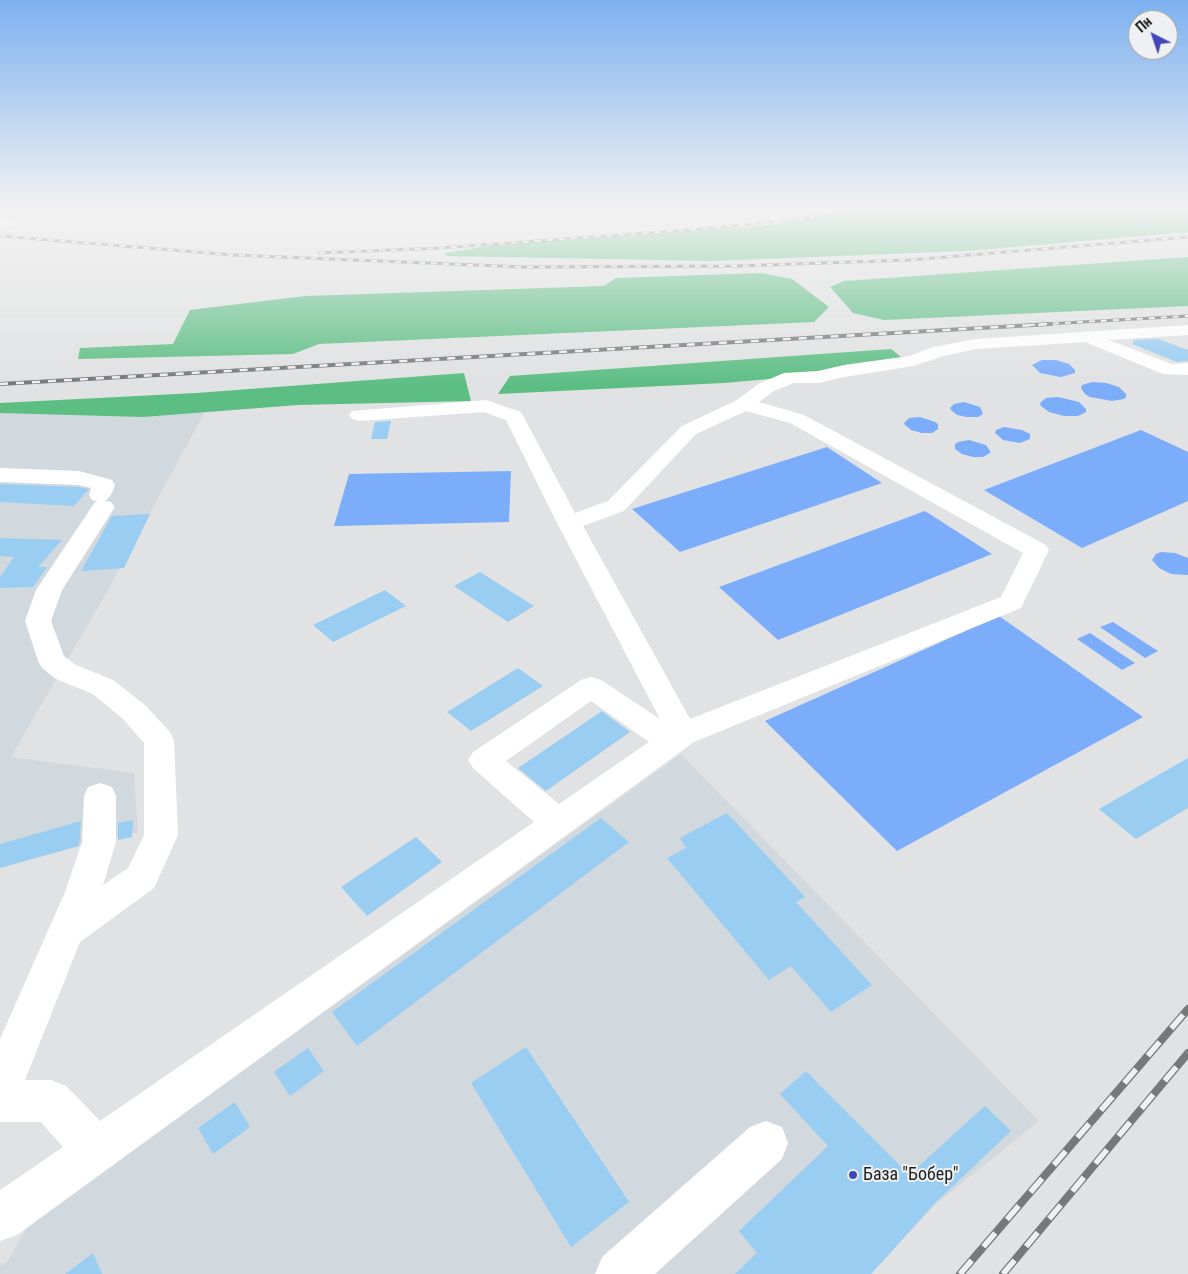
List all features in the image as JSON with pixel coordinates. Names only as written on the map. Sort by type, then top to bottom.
[{"type":"lane","points":[[568,523],[616,506],[689,430],[744,404],[767,387],[791,377],[818,377],[844,371],[913,361],[939,351],[976,344],[1188,330]]},
{"type":"lane","points":[[1086,337],[1170,370],[1188,369]]},
{"type":"lane","points":[[0,1218],[677,738],[1012,602],[1037,550],[797,419],[744,404]]},
{"type":"lane","points":[[359,415],[486,406],[514,416],[677,738]]},
{"type":"lane","points":[[0,475],[78,478],[104,485],[101,501],[49,590],[38,620],[52,661],[66,672],[102,687],[134,712],[160,740],[160,834],[140,878],[66,931]]},
{"type":"lane","points":[[557,822],[484,760],[591,687],[677,738]]},
{"type":"lane","points":[[0,1090],[83,892],[99,842],[100,796]]},
{"type":"lane","points":[[0,1102],[52,1101],[96,1150]]},
{"type":"lane","points":[[620,1274],[766,1143]]},
{"type":"shaded area","points":[[207,408],[112,583],[11,757],[134,773],[138,832],[0,865],[0,413]]},
{"type":"shaded area","points":[[681,754],[1039,1121],[936,1204],[871,1274],[0,1274],[0,1266],[7,1262],[28,1226]]},
{"type":"green space","points":[[1067,265],[1188,265],[1188,306],[884,320],[853,313],[830,287],[844,281]]},
{"type":"green space","points":[[761,273],[792,279],[829,307],[814,322],[319,344],[293,354],[78,359],[80,348],[173,344],[190,310],[305,296],[604,286],[616,278]]},
{"type":"green space","points":[[891,349],[905,360],[814,375],[724,383],[498,394],[510,376]]},
{"type":"green space","points":[[464,373],[471,401],[298,405],[143,417],[0,413],[0,403],[196,393]]},
{"type":"water","points":[[1042,360],[1056,360],[1069,364],[1075,370],[1075,373],[1061,377],[1040,373],[1032,365]]},
{"type":"water","points":[[1092,382],[1106,383],[1119,387],[1126,394],[1126,397],[1112,401],[1090,397],[1081,388],[1082,385]]},
{"type":"water","points":[[1058,397],[1079,402],[1086,409],[1086,412],[1078,416],[1064,416],[1049,412],[1041,406],[1040,403],[1046,398]]},
{"type":"water","points":[[964,402],[980,407],[983,414],[978,417],[967,417],[957,415],[951,410],[950,408],[954,404]]},
{"type":"water","points":[[920,417],[938,424],[938,429],[932,433],[922,433],[911,430],[904,423],[909,418]]},
{"type":"water","points":[[1004,427],[1022,430],[1030,434],[1030,439],[1020,443],[1003,440],[995,433],[996,430]]},
{"type":"water","points":[[1141,430],[1188,452],[1188,501],[1082,548],[984,490]]},
{"type":"water","points":[[969,440],[986,445],[990,453],[983,457],[973,457],[962,454],[955,449],[955,444],[958,442]]},
{"type":"water","points":[[827,447],[882,483],[680,552],[632,509]]},
{"type":"water","points":[[511,471],[509,522],[334,526],[349,474]]},
{"type":"water","points":[[925,511],[992,554],[778,640],[719,587]]},
{"type":"water","points":[[1161,552],[1175,553],[1188,558],[1188,575],[1171,574],[1159,568],[1152,560],[1156,554]]},
{"type":"water","points":[[999,616],[1143,717],[897,851],[765,721]]},
{"type":"water","points":[[1113,622],[1158,651],[1145,658],[1100,627]]},
{"type":"water","points":[[1090,633],[1135,663],[1122,670],[1077,639]]},
{"type":"building","points":[[1158,339],[1188,350],[1188,361],[1177,362],[1132,344],[1134,340]]},
{"type":"building","points":[[391,421],[387,439],[371,439],[375,422]]},
{"type":"building","points":[[0,484],[89,489],[74,506],[0,502]]},
{"type":"building","points":[[150,514],[124,568],[81,571],[112,516]]},
{"type":"building","points":[[0,538],[62,540],[38,567],[47,567],[33,587],[0,588],[0,577],[14,557],[0,556]]},
{"type":"building","points":[[480,572],[534,606],[508,622],[454,586]]},
{"type":"building","points":[[385,590],[406,606],[333,642],[313,625]]},
{"type":"building","points":[[518,668],[543,686],[471,731],[447,712]]},
{"type":"building","points":[[602,711],[630,732],[546,791],[518,768]]},
{"type":"building","points":[[1188,758],[1188,808],[1136,839],[1099,809]]},
{"type":"building","points":[[727,813],[805,897],[796,902],[872,985],[831,1012],[791,966],[769,980],[667,858],[686,848],[680,838]]},
{"type":"building","points":[[601,818],[629,842],[357,1046],[332,1012]]},
{"type":"building","points":[[133,820],[132,837],[118,840],[118,823]]},
{"type":"building","points":[[81,821],[79,846],[0,868],[0,844]]},
{"type":"building","points":[[416,837],[442,862],[367,916],[341,887]]},
{"type":"building","points":[[526,1047],[629,1202],[571,1247],[471,1083]]},
{"type":"building","points":[[308,1048],[324,1071],[290,1096],[274,1072]]},
{"type":"building","name":"База \"Бобер\"","points":[[806,1071],[909,1175],[985,1106],[1011,1131],[935,1203],[871,1274],[735,1274],[757,1253],[739,1231],[828,1146],[780,1094]]},
{"type":"building","points":[[235,1102],[250,1127],[213,1154],[198,1128]]},
{"type":"building","points":[[93,1253],[102,1274],[65,1274]]},
{"type":"railway","points":[[487,265],[524,267],[753,265]]},
{"type":"railway","points":[[1029,325],[1188,316]]},
{"type":"railway","points":[[0,384],[1051,324]]},
{"type":"railway","points":[[960,1274],[1188,1009]]},
{"type":"railway","points":[[1003,1274],[1188,1053]]},
{"type":"place","name":"База \"Бобер\"","points":[[853,1175]]}]
